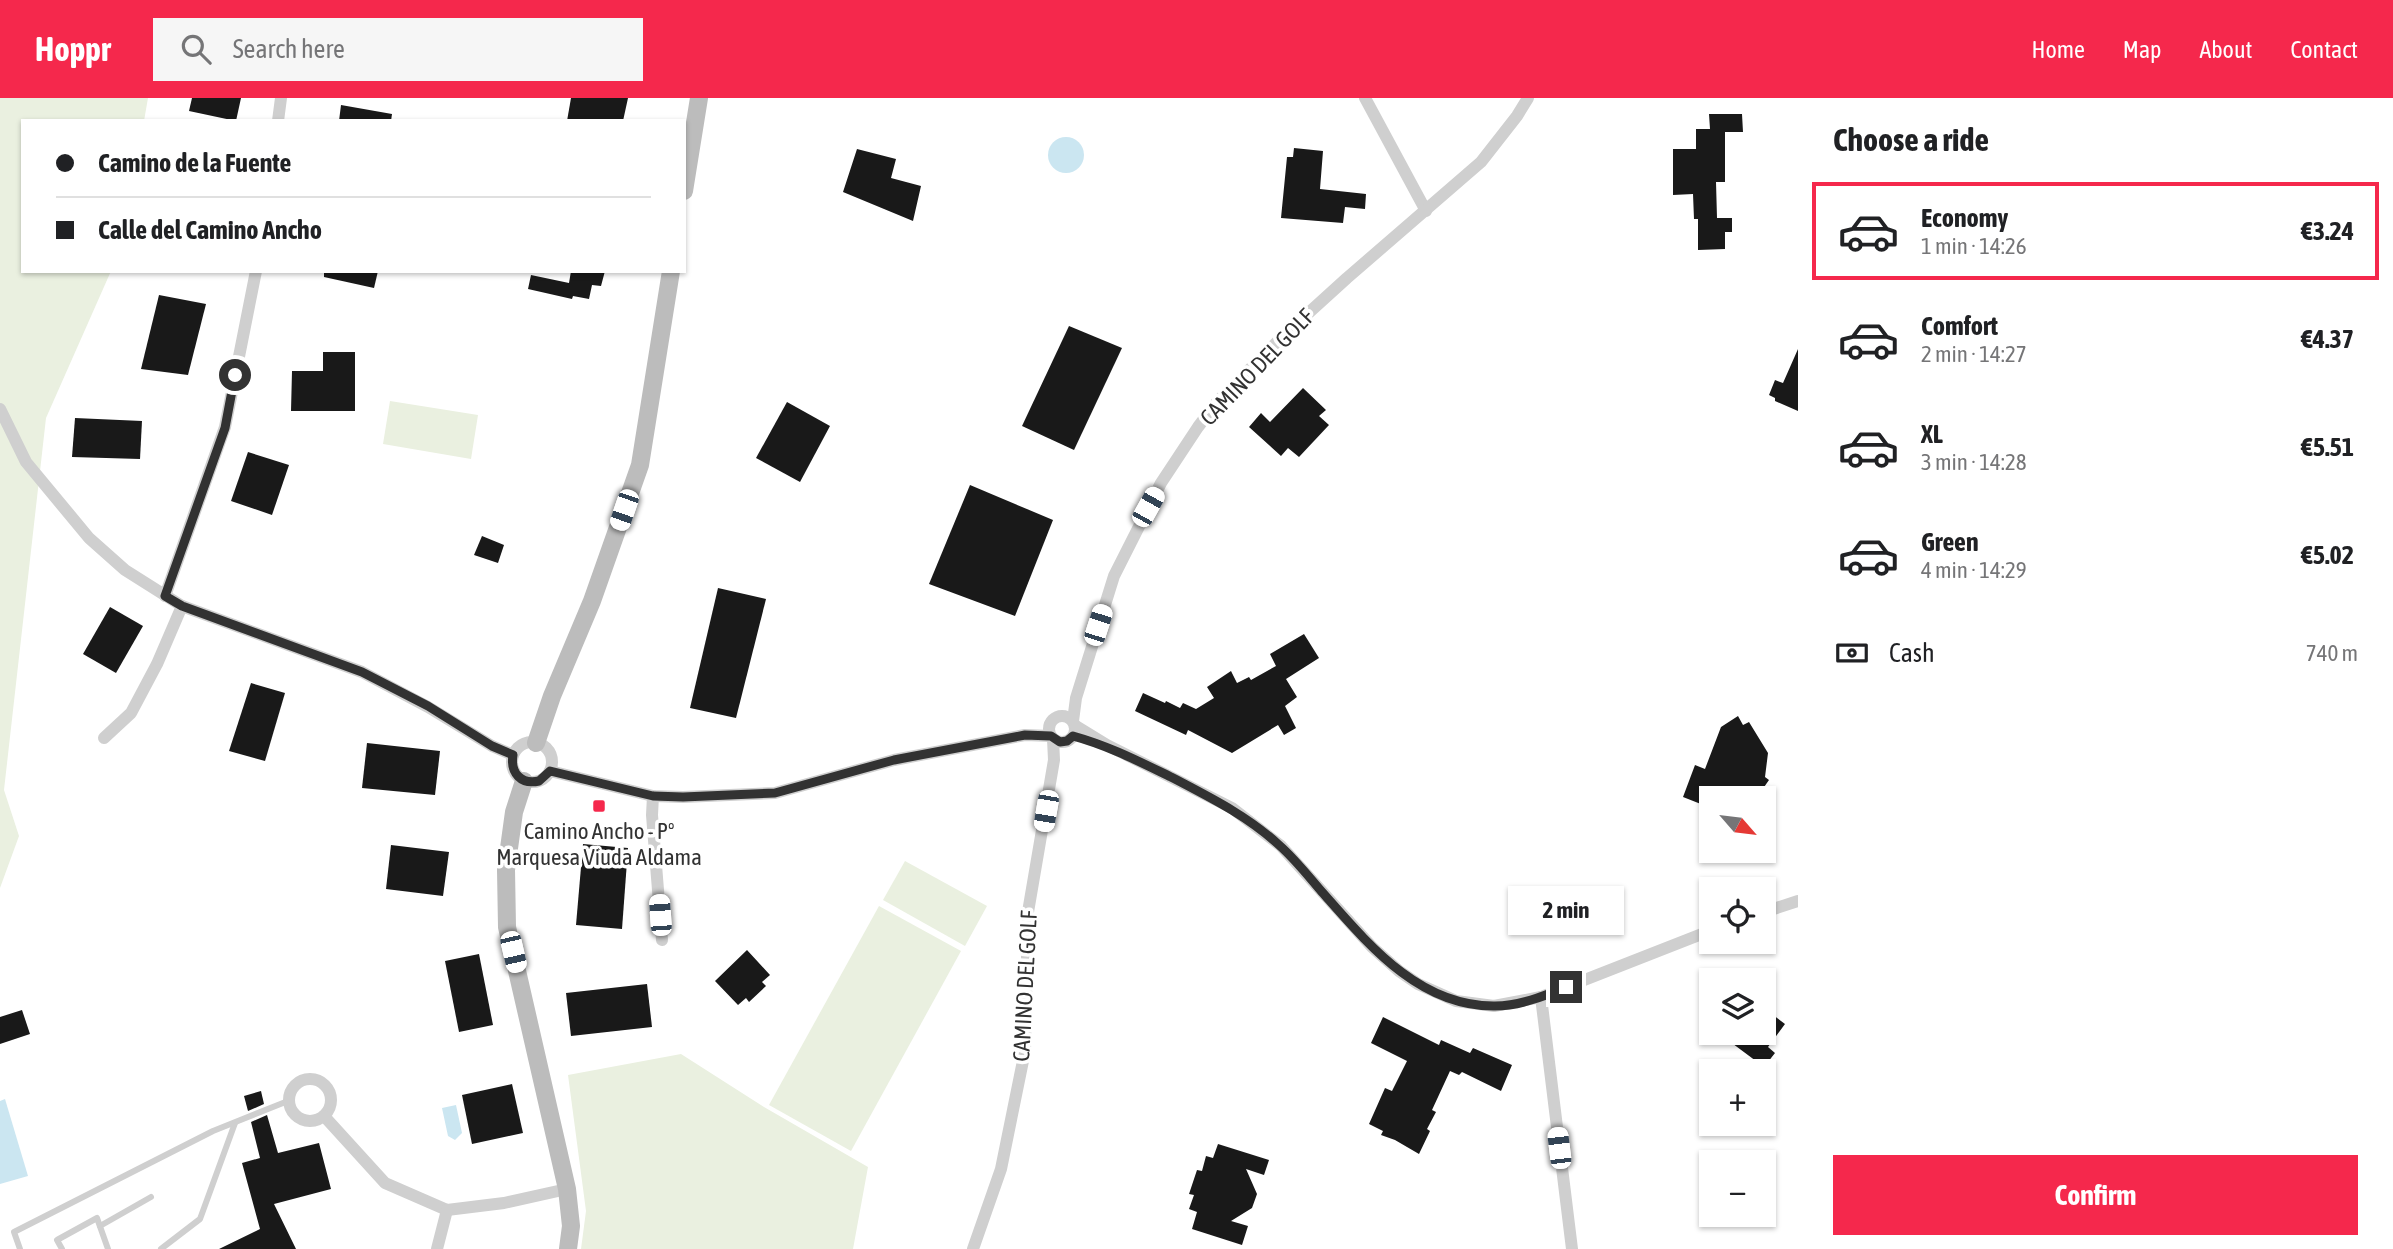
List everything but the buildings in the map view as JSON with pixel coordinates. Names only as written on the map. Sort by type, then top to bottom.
[{"type":"street","points":[[278,119],[281,98]]},
{"type":"street","points":[[686,179],[699,98]]},
{"type":"street","points":[[1365,98],[1426,211]]},
{"type":"street","name":"CAMINO DEL GOLF","points":[[974,1249],[1001,1169],[1024,1051],[1028,912],[1054,760],[1114,576],[1161,483],[1217,402],[1282,337],[1481,162],[1528,98]]},
{"type":"street","points":[[165,596],[225,428],[256,273]]},
{"type":"street","points":[[536,743],[552,696],[592,601],[639,465],[671,273]]},
{"type":"street","points":[[0,408],[26,462],[89,538],[125,570],[182,606],[362,672],[428,706],[492,746],[513,755]]},
{"type":"street","points":[[104,738],[131,713],[157,664],[182,606]]},
{"type":"street","points":[[550,771],[653,796],[775,793],[894,760],[1063,730],[1107,745],[1233,808],[1281,846],[1372,947],[1399,971],[1419,984],[1457,1001],[1494,1006],[1541,997],[1699,935]]},
{"type":"street","points":[[536,743],[543,746],[551,757],[550,771],[539,781],[524,781],[514,773],[513,755],[522,745],[536,743]]},
{"type":"street","points":[[524,781],[514,812],[506,870],[507,927],[567,1189],[571,1226],[568,1249]]},
{"type":"street","points":[[653,796],[652,815],[662,940]]},
{"type":"street","points":[[1776,908],[1798,901]]},
{"type":"street","points":[[1541,997],[1572,1249]]},
{"type":"street","points":[[307,1078],[318,1080],[327,1086],[331,1096],[330,1107],[324,1116],[316,1121],[306,1121],[291,1110],[288,1101],[290,1090],[298,1082],[307,1078]]},
{"type":"street","points":[[324,1116],[385,1183],[447,1210],[504,1203],[567,1189]]},
{"type":"street","points":[[437,1249],[447,1210]]},
{"type":"lane","points":[[20,1249],[14,1232],[213,1131],[288,1101]]},
{"type":"lane","points":[[160,1249],[200,1219],[235,1123]]},
{"type":"lane","points":[[100,1226],[151,1197]]},
{"type":"lane","points":[[62,1249],[57,1240],[97,1218],[108,1249]]},
{"type":"green space","points":[[0,98],[148,98],[144,119],[21,119],[21,273],[110,273],[46,418],[4,790],[19,836],[0,888]]},
{"type":"green space","points":[[390,401],[478,415],[471,459],[383,444]]},
{"type":"green space","points":[[905,861],[987,906],[965,946],[883,900]]},
{"type":"green space","points":[[879,906],[961,951],[851,1151],[769,1105]]},
{"type":"green space","points":[[681,1054],[764,1107],[868,1167],[853,1249],[581,1249],[586,1211],[568,1075]]},
{"type":"water","points":[[1066,137],[1079,142],[1084,155],[1079,168],[1066,173],[1053,168],[1048,155],[1053,142]]},
{"type":"water","points":[[5,1099],[28,1176],[0,1184],[0,1101]]},
{"type":"water","points":[[456,1105],[462,1133],[455,1140],[448,1136],[442,1108]]},
{"type":"place","name":"Camino Ancho - Pº Marquesa Viuda Aldama","points":[[599,806]]},
{"type":"route","points":[[235,375],[225,428],[165,596],[182,606],[249,632],[362,672],[428,706],[492,746],[513,755],[514,773],[524,781],[539,781],[550,771],[653,796],[775,793],[894,760],[1025,735],[1051,736],[1060,742],[1073,736],[1107,745],[1233,808],[1281,846],[1372,947],[1399,971],[1437,994],[1457,1001],[1494,1006],[1519,1003],[1566,987]]}]
